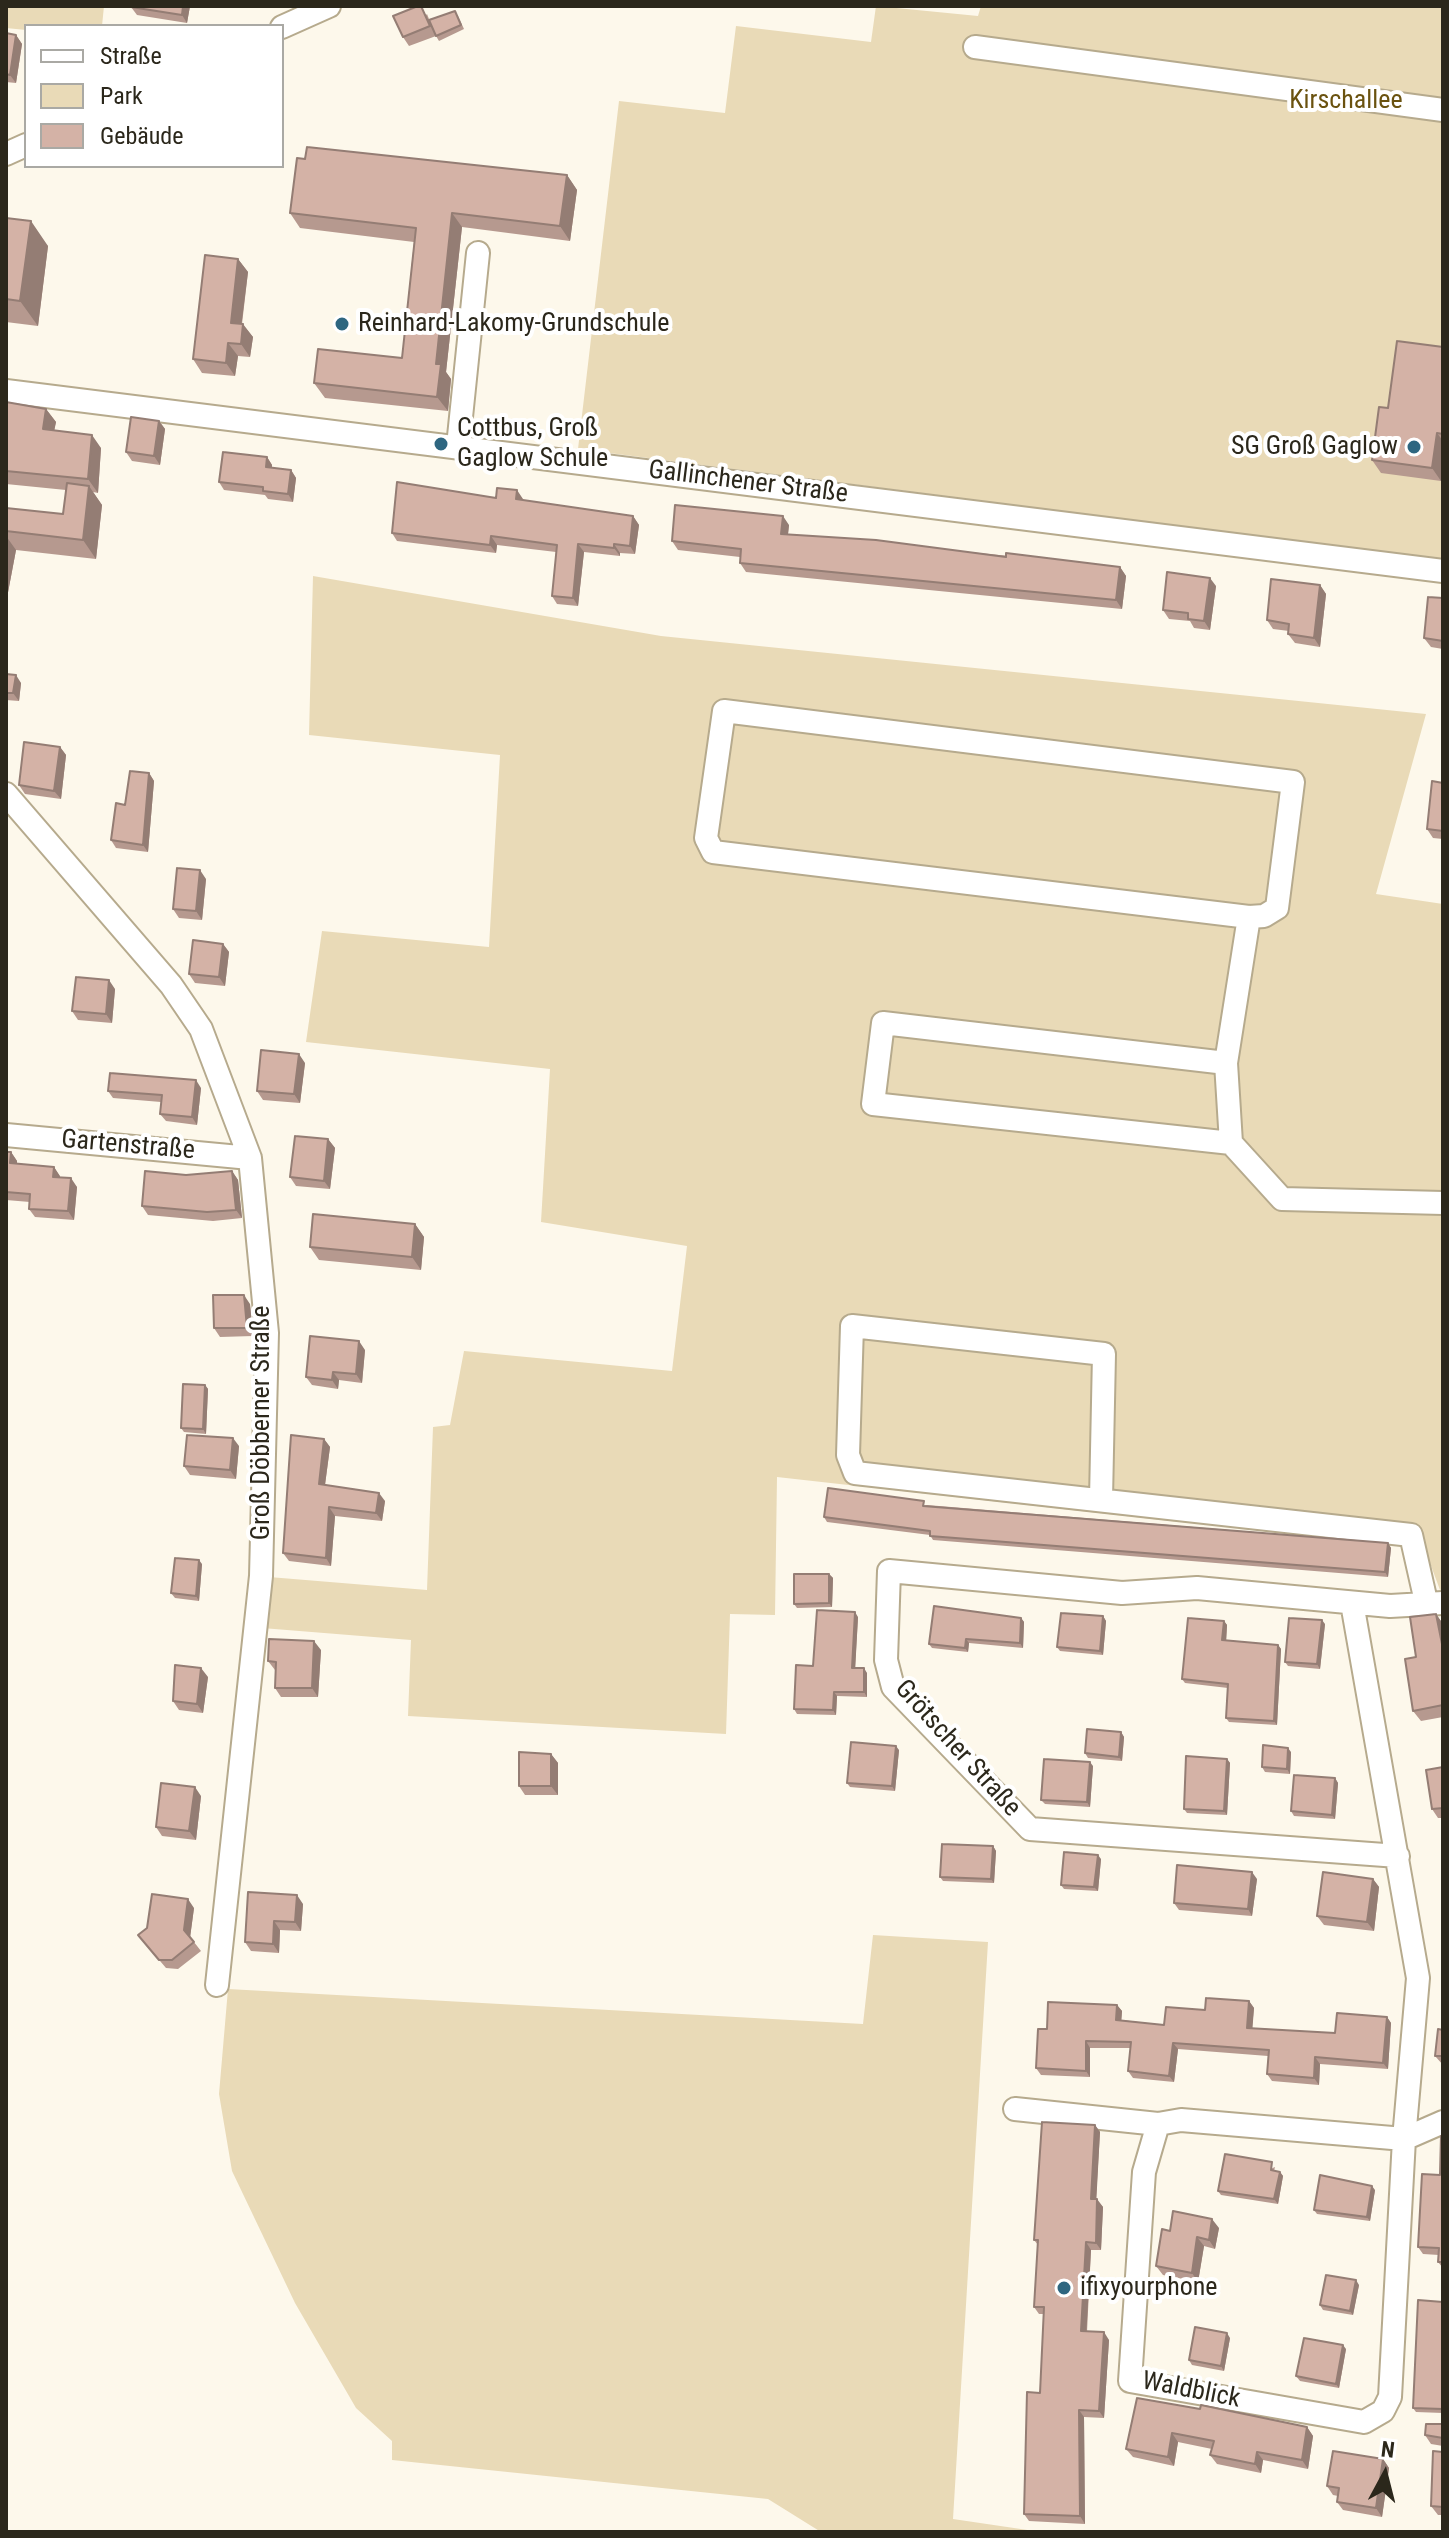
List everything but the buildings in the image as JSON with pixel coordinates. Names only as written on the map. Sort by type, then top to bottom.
[{"type":"street","points":[[284,26],[319,8]]},
{"type":"street","points":[[975,47],[1443,110]]},
{"type":"street","points":[[458,446],[478,253]]},
{"type":"street","name":"Gallinchener Straße","points":[[6,391],[1443,571]]},
{"type":"street","points":[[724,711],[1293,782],[1277,908],[1264,916],[1249,917],[713,852],[706,838],[724,711]]},
{"type":"street","name":"Groß Döbberner Straße","points":[[6,794],[171,985],[201,1029],[250,1158],[267,1333],[261,1576],[217,1985]]},
{"type":"street","points":[[1249,917],[1226,1063],[1231,1143],[1282,1199],[1443,1203]]},
{"type":"street","points":[[1226,1063],[883,1023],[873,1104],[1231,1143]]},
{"type":"street","name":"Gartenstraße","points":[[6,1135],[250,1158]]},
{"type":"street","points":[[1101,1499],[1104,1354],[852,1326],[848,1455],[855,1473],[1411,1535],[1435,1604]]},
{"type":"street","name":"Grötscher Straße","points":[[1398,1856],[1030,1829],[893,1687],[886,1660],[889,1571],[1122,1593],[1197,1588],[1352,1603],[1435,1604]]},
{"type":"street","points":[[1352,1603],[1398,1856]]},
{"type":"street","name":"Waldblick","points":[[1158,2124],[1144,2172],[1130,2381],[1364,2422],[1383,2411],[1390,2397],[1404,2139],[1418,1978],[1398,1856]]},
{"type":"street","points":[[1015,2109],[1158,2124],[1181,2120],[1404,2139],[1443,2122]]},
{"type":"green space","points":[[6,6],[104,6],[102,24],[24,24],[24,30],[6,28]]},
{"type":"green space","name":"Kirschallee","points":[[876,6],[978,16],[981,6],[1443,6],[1443,560],[578,449],[619,101],[725,113],[736,26],[871,42]]},
{"type":"green space","points":[[313,576],[661,636],[1426,714],[1376,894],[1443,904],[1443,1589],[1440,1590],[1423,1544],[1170,1521],[777,1477],[775,1615],[730,1614],[726,1734],[408,1716],[411,1640],[262,1628],[269,1577],[427,1590],[433,1427],[450,1425],[464,1351],[672,1371],[687,1246],[541,1222],[550,1069],[306,1042],[322,931],[489,947],[500,755],[309,735]]},
{"type":"green space","points":[[873,1935],[988,1942],[953,2519],[1041,2532],[821,2532],[768,2499],[392,2460],[392,2441],[356,2408],[295,2303],[232,2171],[219,2094],[228,1989],[863,2024]]},
{"type":"place","name":"Reinhard-Lakomy-Grundschule","points":[[342,324]]},
{"type":"place","name":"Cottbus, Groß Gaglow Schule","points":[[441,444]]},
{"type":"place","name":"SG Groß Gaglow","points":[[1414,447]]},
{"type":"place","name":"ifixyourphone","points":[[1064,2288]]}]
